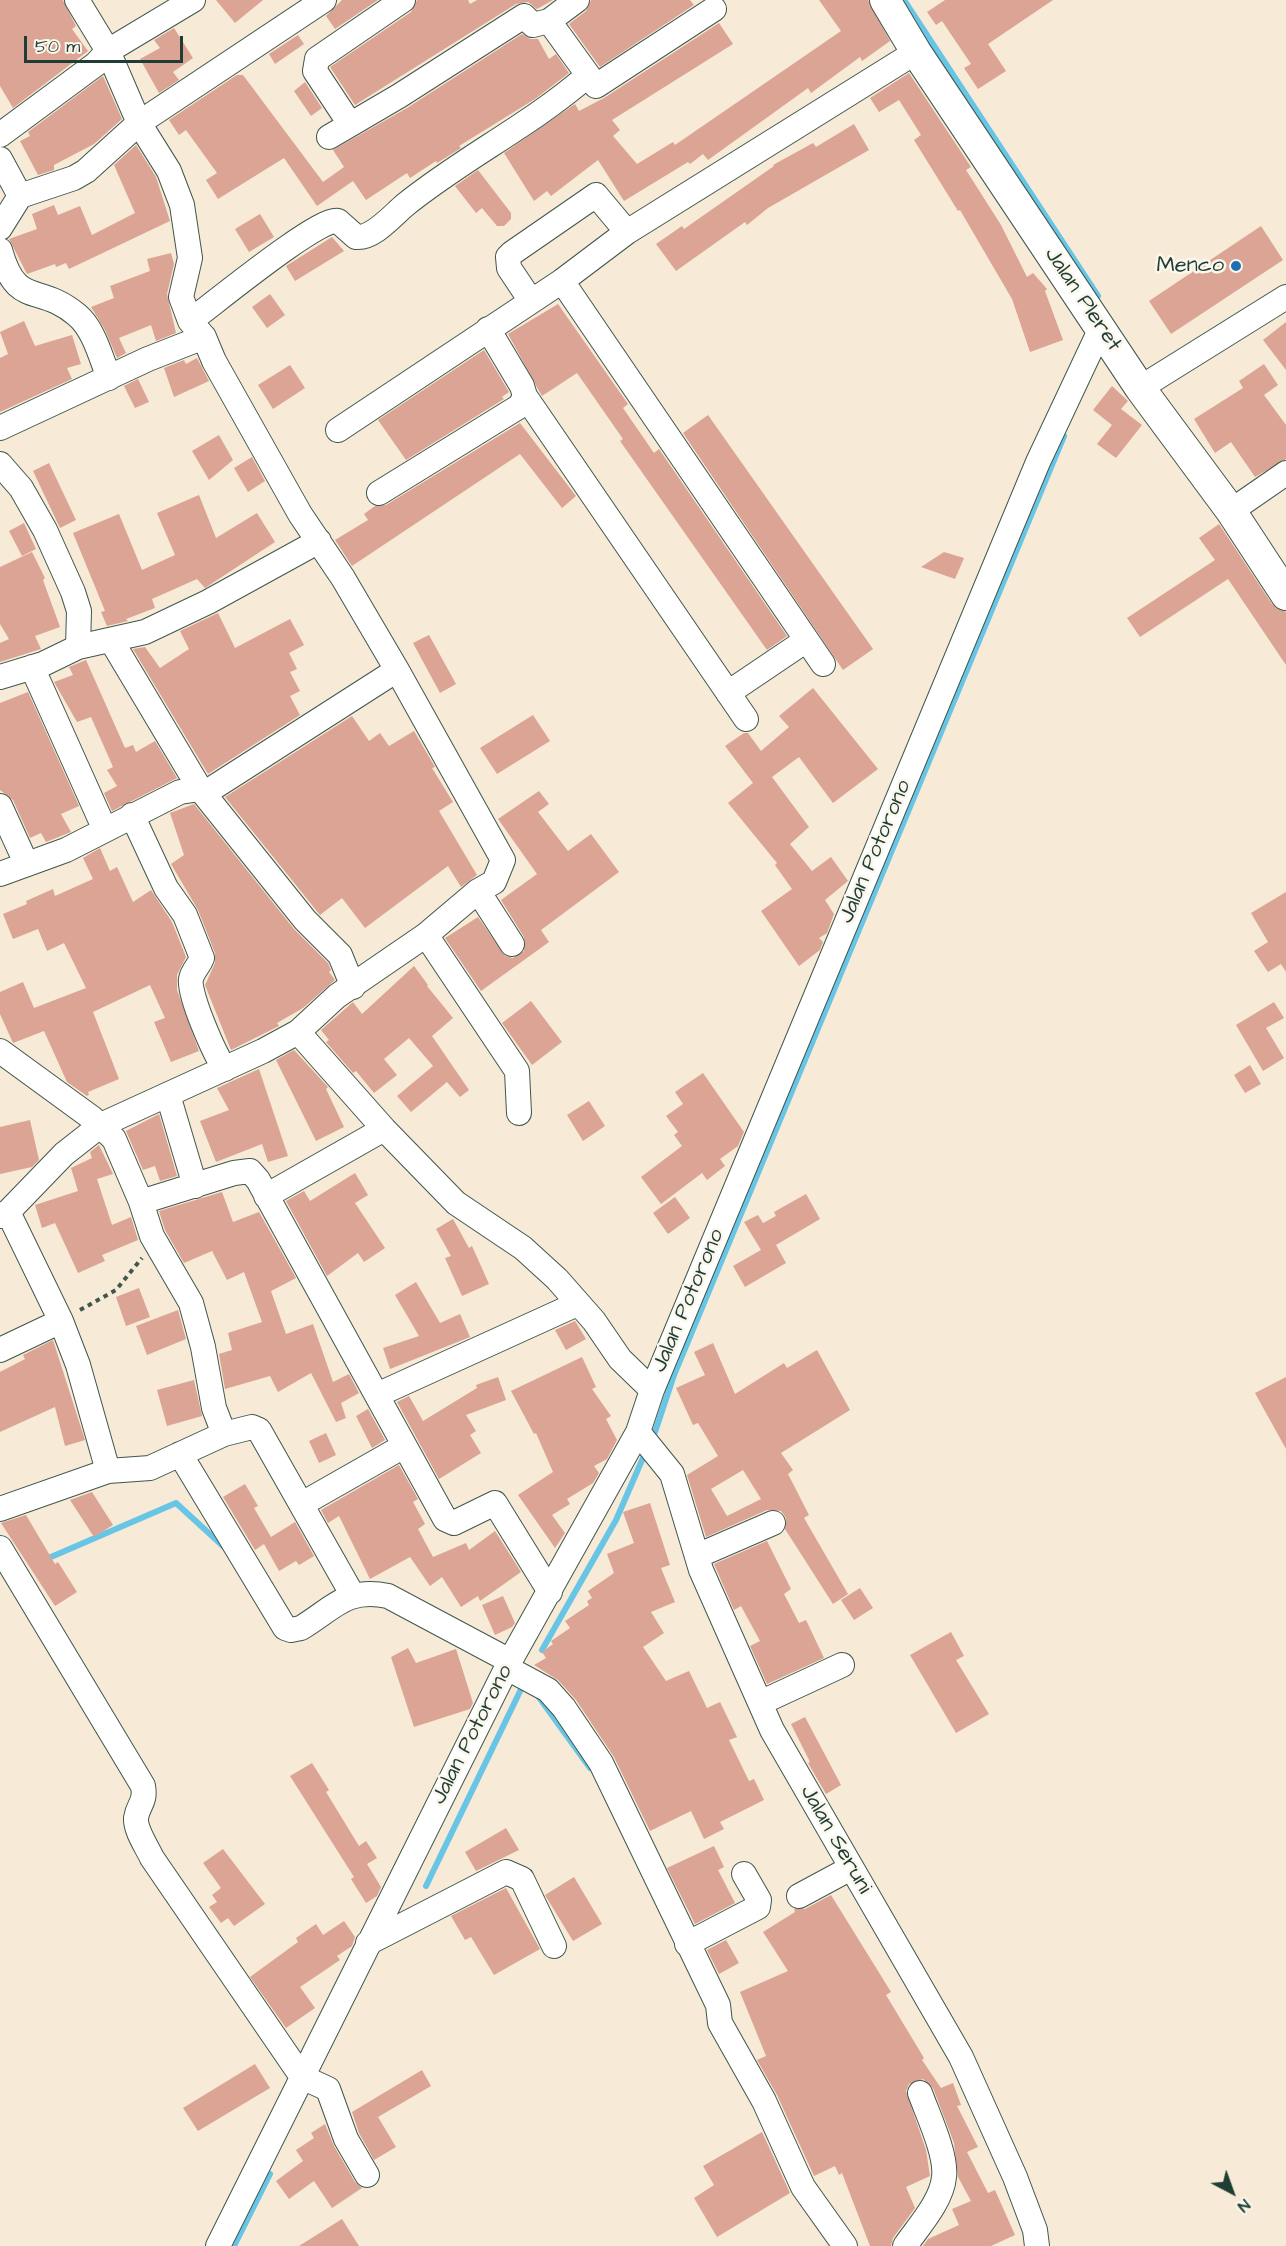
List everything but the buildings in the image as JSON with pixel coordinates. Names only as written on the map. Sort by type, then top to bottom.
[{"type":"main road","name":"Jalan Pleret","points":[[885,0],[916,52],[1140,388],[1281,576]]},
{"type":"street","points":[[77,0],[108,51],[139,123],[169,171],[182,205],[190,258],[181,297],[214,361],[300,514],[398,670],[502,860],[501,869],[494,882],[478,891],[426,935],[337,996],[298,1032],[225,1069],[101,1125],[64,1154],[4,1214],[61,1321],[78,1365],[108,1471]]},
{"type":"street","points":[[0,134],[77,79],[108,51],[193,0]]},
{"type":"street","points":[[0,228],[20,196],[74,178],[86,171],[139,123],[324,0]]},
{"type":"street","points":[[350,124],[315,71],[317,59],[403,0]]},
{"type":"street","points":[[329,137],[518,8],[533,25],[549,21],[577,0]]},
{"type":"street","points":[[549,21],[593,84],[598,85],[714,9]]},
{"type":"street","points":[[338,430],[562,281],[627,232],[916,52]]},
{"type":"street","points":[[0,428],[109,378],[197,329],[300,238],[327,221],[338,221],[356,237],[370,234],[427,188],[522,125],[587,76]]},
{"type":"street","points":[[0,159],[20,196]]},
{"type":"street","points":[[531,301],[509,268],[508,256],[512,253],[596,195],[627,232]]},
{"type":"street","points":[[0,250],[7,273],[24,292],[57,300],[80,317],[91,335],[109,378]]},
{"type":"street","points":[[562,281],[823,664]]},
{"type":"street","points":[[1140,388],[1286,297]]},
{"type":"street","name":"Jalan Potorono","points":[[218,2246],[508,1664],[638,1432],[652,1390],[1038,462],[1101,328]]},
{"type":"street","points":[[488,329],[525,396],[746,719]]},
{"type":"street","points":[[379,493],[520,406],[525,396]]},
{"type":"street","points":[[0,464],[21,489],[45,530],[73,592],[79,611],[78,647]]},
{"type":"street","points":[[1231,511],[1286,473]]},
{"type":"street","points":[[0,677],[32,668],[78,647],[145,632],[208,602],[319,541]]},
{"type":"street","points":[[111,640],[202,791],[305,920],[340,955],[353,987]]},
{"type":"street","points":[[728,693],[806,641]]},
{"type":"street","points":[[32,668],[105,830]]},
{"type":"street","points":[[0,874],[66,850],[180,792],[202,791],[398,670]]},
{"type":"street","points":[[0,806],[26,863]]},
{"type":"street","points":[[132,815],[166,888],[185,915],[202,958],[194,970],[191,986],[200,1016],[225,1069]]},
{"type":"street","points":[[478,891],[512,944]]},
{"type":"street","points":[[426,935],[517,1071],[519,1113]]},
{"type":"street","points":[[298,1032],[384,1129],[456,1203],[523,1248],[557,1279],[594,1321],[620,1359],[652,1390]]},
{"type":"street","points":[[1,1049],[101,1125],[114,1139],[152,1236],[191,1304],[203,1347],[214,1408],[224,1434]]},
{"type":"street","points":[[168,1095],[195,1186]]},
{"type":"street","points":[[267,1196],[384,1129]]},
{"type":"street","points":[[141,1203],[250,1171],[267,1196],[448,1522],[454,1523],[495,1503],[550,1592]]},
{"type":"street","points":[[377,1395],[577,1304]]},
{"type":"street","points":[[0,1350],[61,1321]]},
{"type":"street","points":[[0,1509],[108,1471],[150,1468],[224,1434],[252,1428],[259,1430],[352,1594]]},
{"type":"street","name":"Jalan Seruni","points":[[638,1432],[672,1474],[697,1557],[760,1703],[851,1868],[961,2057],[1015,2177],[1035,2230],[1037,2246]]},
{"type":"street","points":[[302,1504],[404,1446]]},
{"type":"street","points":[[180,1454],[285,1628],[291,1630],[301,1628],[352,1594],[374,1593],[388,1596],[508,1664],[548,1690],[601,1763],[718,2005],[720,2022],[764,2101],[803,2187],[845,2246]]},
{"type":"street","points":[[697,1557],[773,1523]]},
{"type":"street","points":[[0,1548],[143,1786],[145,1799],[136,1816],[136,1824],[152,1858],[302,2077],[328,2089],[346,2139],[367,2175]]},
{"type":"street","points":[[760,1703],[842,1665]]},
{"type":"street","points":[[799,1896],[851,1868]]},
{"type":"street","points":[[368,1944],[506,1872],[522,1879],[554,1946]]},
{"type":"street","points":[[687,1944],[758,1907],[759,1900],[744,1874]]},
{"type":"street","points":[[905,2246],[942,2190],[945,2177],[944,2162],[920,2092]]},
{"type":"path","points":[[61,1321],[116,1290],[142,1258]]},
{"type":"waterway","points":[[904,0],[1098,296]]},
{"type":"waterway","points":[[654,1435],[674,1375],[1064,436]]},
{"type":"waterway","points":[[542,1650],[616,1520],[646,1451]]},
{"type":"waterway","points":[[44,1560],[176,1503],[224,1547]]},
{"type":"waterway","points":[[426,1886],[524,1683]]},
{"type":"waterway","points":[[538,1696],[590,1768]]},
{"type":"waterway","points":[[234,2246],[270,2174]]},
{"type":"place","name":"Menco","points":[[1236,266]]}]
